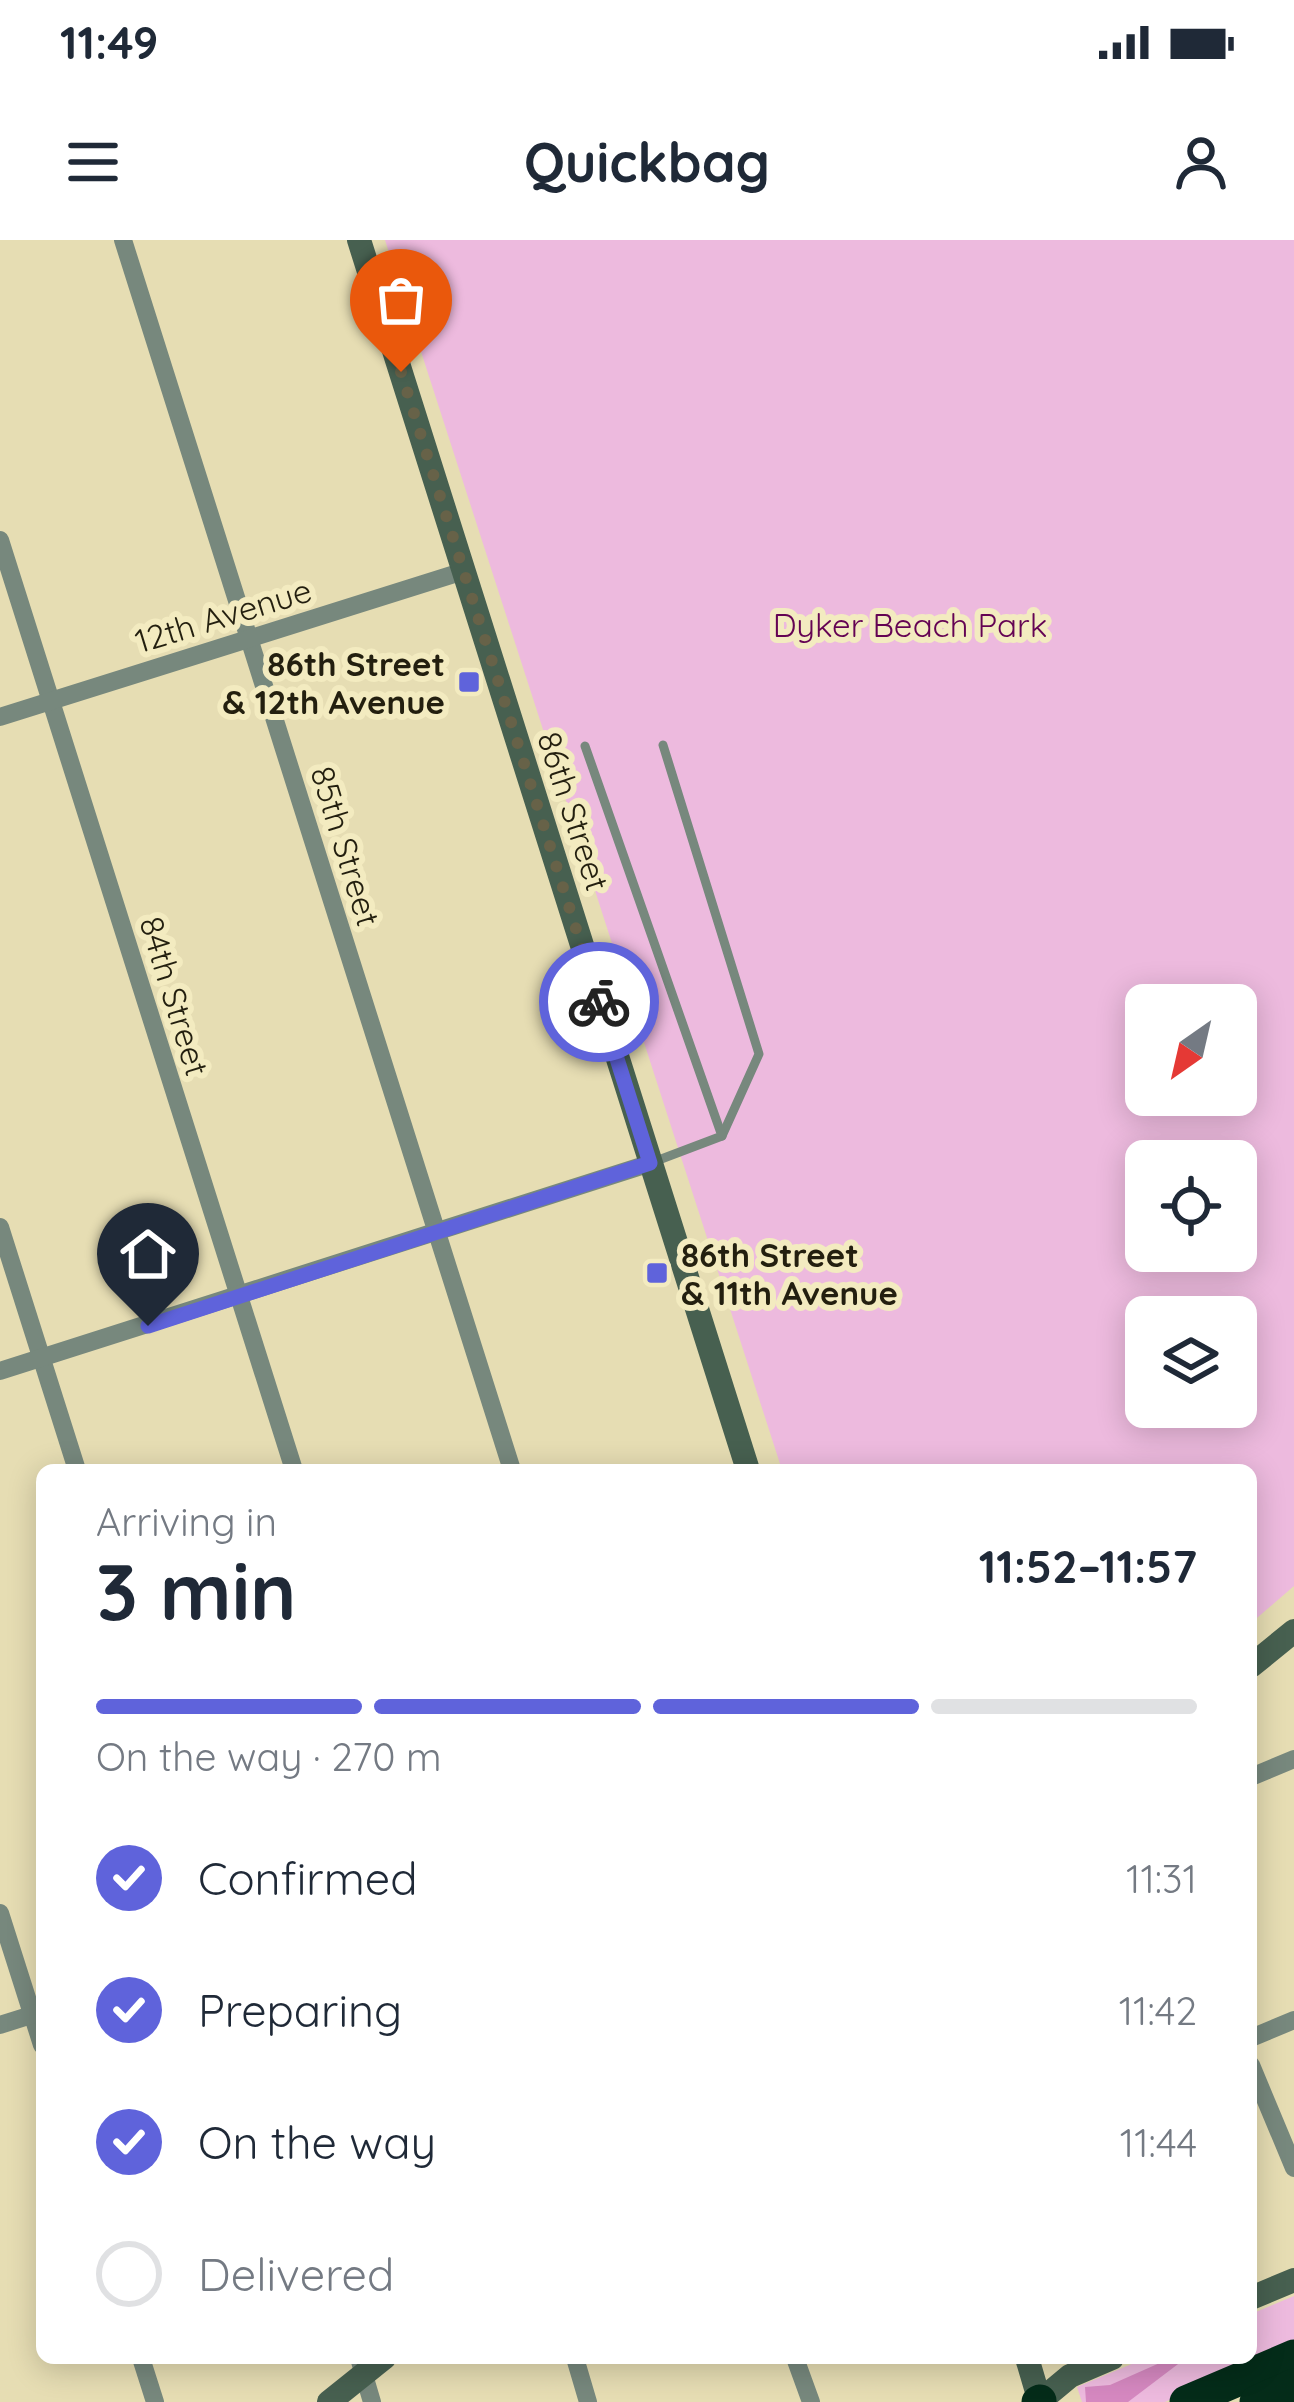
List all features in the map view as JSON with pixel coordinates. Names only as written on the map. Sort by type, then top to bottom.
[{"type":"highway","points":[[1186,2402],[1294,2356]]},
{"type":"highway","points":[[1256,2402],[1294,2385]]},
{"type":"main road","name":"86th Street","points":[[359,240],[746,1464]]},
{"type":"main road","points":[[1257,1661],[1294,1631]]},
{"type":"main road","points":[[1257,2295],[1294,2280]]},
{"type":"main road","points":[[329,2402],[368,2364]]},
{"type":"main road","points":[[1029,2364],[1039,2402],[1070,2376],[1098,2364]]},
{"type":"street","name":"85th Street","points":[[123,240],[510,1464]]},
{"type":"street","name":"84th Street","points":[[0,540],[292,1464]]},
{"type":"street","name":"12th Avenue","points":[[0,717],[464,571]]},
{"type":"street","points":[[0,1371],[238,1299],[650,1163]]},
{"type":"street","points":[[0,1227],[75,1464]]},
{"type":"street","points":[[1257,1774],[1294,1759]]},
{"type":"street","points":[[0,1913],[36,2010]]},
{"type":"street","points":[[0,2026],[36,2013]]},
{"type":"street","points":[[1257,2035],[1294,2020]]},
{"type":"street","points":[[1257,2080],[1294,2168]]},
{"type":"street","points":[[143,2364],[155,2402]]},
{"type":"street","points":[[369,2364],[372,2402]]},
{"type":"street","points":[[576,2364],[588,2402]]},
{"type":"street","points":[[797,2364],[812,2402]]},
{"type":"lane","points":[[650,1163],[722,1136],[759,1054],[663,745]]},
{"type":"lane","points":[[585,746],[722,1136]]},
{"type":"green space","name":"Dyker Beach Park","points":[[385,240],[1294,240],[1294,1586],[1257,1618],[1257,1464],[780,1464]]},
{"type":"green space","points":[[1294,2296],[1294,2343],[1257,2360],[1257,2311]]},
{"type":"green space","points":[[1132,2364],[1248,2364],[1165,2402],[1082,2402],[1077,2387]]},
{"type":"shaded area","points":[[1157,2364],[1178,2364],[1128,2402],[1086,2402],[1085,2387],[1110,2385]]},
{"type":"way so far","points":[[401,372],[599,1002]]},
{"type":"place","name":"86th Street & 12th Avenue","points":[[469,682]]},
{"type":"place","name":"86th Street & 11th Avenue","points":[[657,1273]]},
{"type":"route","points":[[148,1326],[650,1163],[599,1002]]}]
